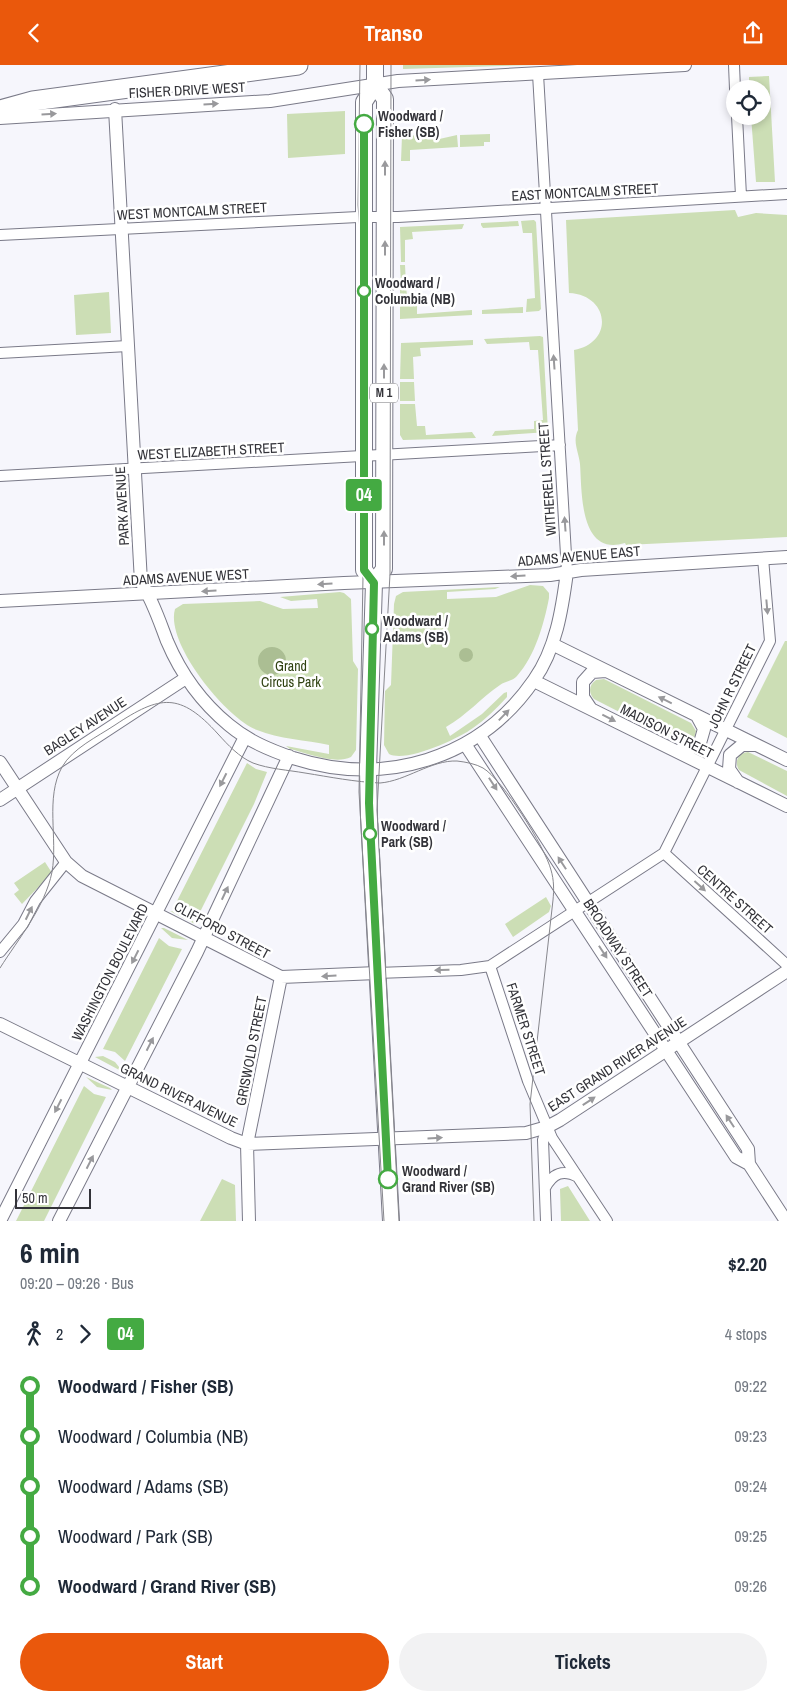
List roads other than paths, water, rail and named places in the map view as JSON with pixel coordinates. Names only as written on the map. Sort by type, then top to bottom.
[{"type":"highway","points":[[0,109],[32,101],[298,65]]},
{"type":"main road","name":"M 1","points":[[375,65],[375,85],[364,102],[364,570],[374,583],[384,569],[385,217],[385,99],[375,85]]},
{"type":"main road","points":[[374,583],[368,770],[391,1221]]},
{"type":"street","name":"FISHER DRIVE WEST","points":[[0,118],[115,109],[270,101],[398,81],[685,65]]},
{"type":"street","points":[[734,65],[735,80]]},
{"type":"street","name":"WITHERELL STREET","points":[[368,770],[396,768],[450,751],[480,736],[504,717],[534,681],[552,644],[560,613],[567,573],[538,74]]},
{"type":"street","name":"PARK AVENUE","points":[[115,109],[141,582],[149,594],[168,643],[186,678],[206,704],[246,737],[271,750],[314,764],[368,770]]},
{"type":"street","points":[[737,125],[741,197]]},
{"type":"street","name":"EAST MONTCALM STREET","points":[[385,217],[787,194]]},
{"type":"street","name":"WEST MONTCALM STREET","points":[[0,235],[385,217]]},
{"type":"street","points":[[0,353],[128,346]]},
{"type":"street","name":"WEST ELIZABETH STREET","points":[[0,476],[560,445]]},
{"type":"street","name":"ADAMS AVENUE EAST","points":[[374,583],[550,575],[787,557]]},
{"type":"street","name":"JOHN R STREET","points":[[377,973],[461,970],[490,965],[576,912],[664,853],[770,641],[763,558]]},
{"type":"street","name":"ADAMS AVENUE WEST","points":[[0,601],[374,583]]},
{"type":"street","name":"MADISON STREET","points":[[552,644],[787,760]]},
{"type":"street","points":[[591,709],[582,697],[583,682],[592,672],[602,670],[610,673]]},
{"type":"street","name":"BAGLEY AVENUE","points":[[0,800],[186,678]]},
{"type":"street","name":"MADISON STREET","points":[[534,681],[787,806]]},
{"type":"street","points":[[673,750],[686,751],[700,743],[704,729],[702,722],[695,715]]},
{"type":"street","name":"BROADWAY STREET","points":[[480,736],[748,1149],[749,1164]]},
{"type":"street","name":"WASHINGTON BOULEVARD","points":[[0,1221],[246,737]]},
{"type":"street","name":"BROADWAY STREET","points":[[465,744],[736,1157],[749,1164],[786,1221]]},
{"type":"street","points":[[742,785],[729,769],[730,755],[742,745],[760,747]]},
{"type":"street","points":[[59,1221],[204,937],[289,756]]},
{"type":"street","name":"CLIFFORD STREET","points":[[0,763],[66,862],[82,876],[281,977],[377,973]]},
{"type":"street","name":"CENTRE STREET","points":[[664,853],[787,965]]},
{"type":"street","points":[[0,952],[23,924],[35,901],[66,862]]},
{"type":"street","name":"FARMER STREET","points":[[490,965],[528,1081],[547,1127],[607,1221]]},
{"type":"street","name":"EAST GRAND RIVER AVENUE","points":[[387,1138],[423,1139],[526,1133],[547,1127],[667,1051],[787,971]]},
{"type":"street","name":"GRISWOLD STREET","points":[[248,1221],[248,1144],[281,977]]},
{"type":"street","name":"GRAND RIVER AVENUE","points":[[0,1024],[248,1144],[387,1138]]},
{"type":"street","points":[[546,1221],[543,1140],[547,1127]]},
{"type":"street","points":[[544,1189],[550,1178],[557,1173],[571,1173],[578,1177]]},
{"type":"tram line","points":[[360,65],[358,205],[364,282],[363,577],[359,792],[384,1221]]},
{"type":"tram line","points":[[391,65],[390,574],[377,810],[399,1221]]},
{"type":"tram line","points":[[0,968],[30,922],[49,885],[53,859],[54,792],[62,767],[72,754],[86,743],[145,708],[157,704],[181,705],[205,720],[243,757],[253,763],[272,768],[380,783],[399,779],[428,767],[447,762],[460,761],[483,768],[512,799],[541,846],[551,870],[554,889],[530,1104],[534,1221]]},
{"type":"place","name":"Woodward / Fisher (SB)","points":[[364,124]]},
{"type":"place","name":"Woodward / Columbia (NB)","points":[[364,291]]},
{"type":"place","name":"Woodward / Adams (SB)","points":[[372,629]]},
{"type":"place","name":"Woodward / Park (SB)","points":[[370,834]]},
{"type":"place","name":"Woodward / Grand River (SB)","points":[[388,1179]]},
{"type":"park label","name":"Grand Circus Park","points":[[291,674]]}]
